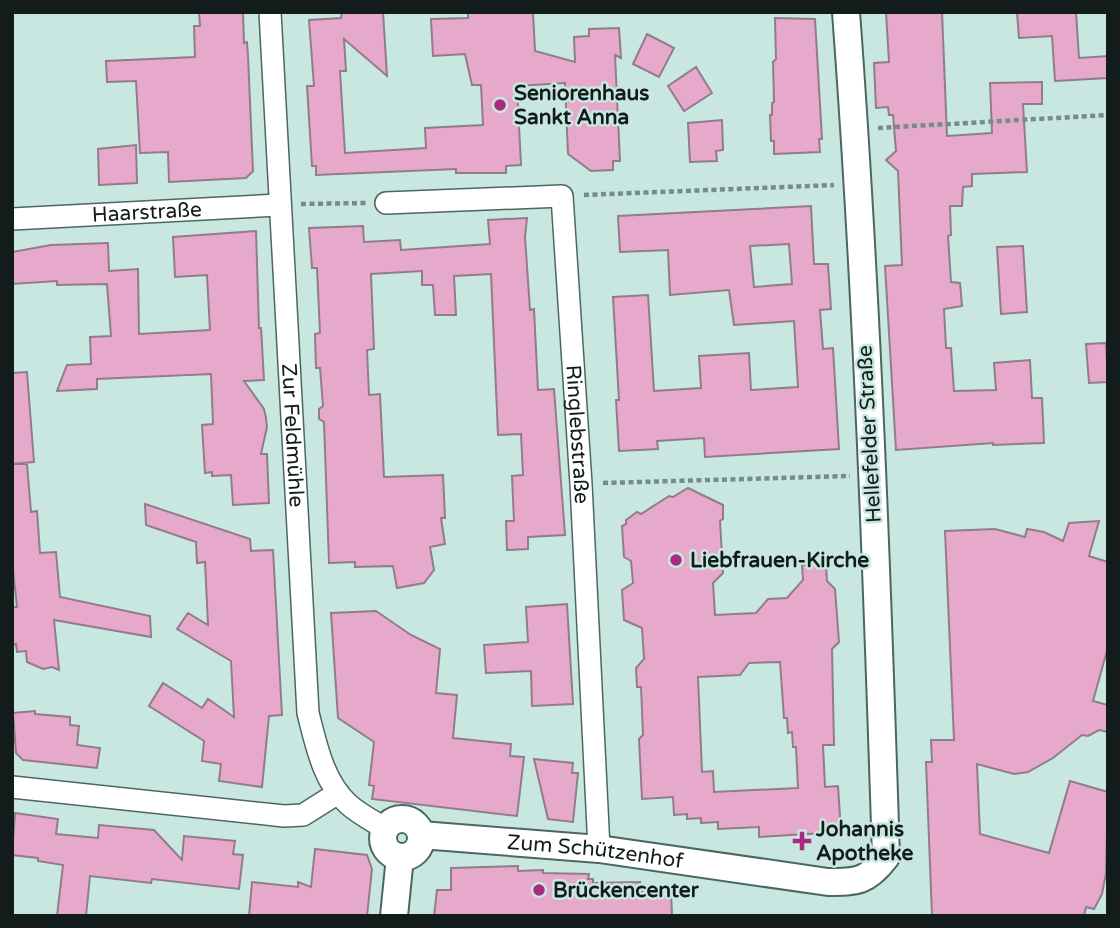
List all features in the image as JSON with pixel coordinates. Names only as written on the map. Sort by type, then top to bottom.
[{"type":"street","name":"Zur Feldmühle","points":[[270,12],[308,713],[320,758],[338,793],[349,804],[386,829]]},
{"type":"street","name":"Hellefelder Straße","points":[[846,12],[855,130],[872,475],[886,857]]},
{"type":"street","points":[[386,202],[562,196]]},
{"type":"street","name":"Ringlebstraße","points":[[562,196],[581,484],[599,849]]},
{"type":"street","name":"Haarstraße","points":[[12,219],[279,205]]},
{"type":"street","points":[[12,786],[284,816],[303,815],[338,793]]},
{"type":"street","points":[[406,820],[416,825],[421,835],[416,851],[400,857],[394,856],[383,840],[386,829],[394,821],[406,820]]},
{"type":"street","name":"Zum Schützenhof","points":[[421,835],[599,849],[828,882],[854,882],[874,872],[886,857]]},
{"type":"street","points":[[394,916],[400,857]]},
{"type":"path","points":[[855,130],[1108,115]]},
{"type":"path","points":[[562,196],[856,184]]},
{"type":"path","points":[[279,205],[386,202]]},
{"type":"path","points":[[581,484],[872,475]]},
{"type":"building","points":[[199,12],[243,12],[244,43],[247,42],[248,56],[253,171],[246,178],[169,182],[168,152],[140,153],[136,81],[107,82],[106,61],[195,57],[194,26],[200,26]]},
{"type":"building","points":[[342,12],[383,12],[387,76],[344,39],[346,71],[340,71],[345,153],[426,148],[425,128],[483,125],[481,85],[472,85],[465,54],[433,56],[431,19],[468,18],[468,12],[533,12],[535,51],[575,62],[574,37],[589,36],[589,29],[619,28],[621,58],[615,55],[620,161],[613,161],[613,170],[591,171],[568,154],[565,83],[517,86],[521,165],[506,166],[506,173],[456,173],[456,169],[316,175],[316,166],[312,166],[307,86],[314,86],[309,20],[341,18]]},
{"type":"building","points":[[886,12],[942,12],[947,136],[992,133],[990,83],[1042,82],[1042,104],[1023,104],[1027,172],[972,174],[972,186],[963,187],[962,206],[950,206],[951,235],[948,236],[951,282],[960,283],[962,306],[944,309],[946,348],[951,348],[954,391],[996,390],[994,363],[1030,360],[1032,398],[1042,398],[1044,443],[993,443],[896,450],[885,266],[902,265],[898,171],[886,160],[896,151],[893,115],[889,115],[888,107],[876,108],[874,63],[889,62]]},
{"type":"building","points":[[1017,12],[1076,12],[1079,58],[1108,56],[1108,78],[1055,81],[1052,36],[1019,38]]},
{"type":"building","points":[[775,18],[815,19],[822,139],[819,139],[820,152],[774,154],[770,115],[774,102]]},
{"type":"building","points":[[647,34],[674,48],[659,77],[633,64]]},
{"type":"building","points":[[696,67],[712,93],[684,111],[668,86]]},
{"type":"building","points":[[722,120],[723,150],[716,151],[717,161],[690,162],[688,123]]},
{"type":"building","points":[[136,145],[137,183],[99,185],[98,149]]},
{"type":"building","points":[[811,206],[814,264],[828,264],[831,309],[820,310],[823,349],[833,348],[839,449],[705,457],[704,438],[657,441],[658,449],[619,451],[613,297],[648,295],[654,391],[701,388],[699,356],[749,353],[751,390],[798,387],[794,321],[734,325],[729,290],[670,295],[668,250],[620,252],[618,216]],"holes":[[[789,244],[792,284],[754,287],[750,246]]]},
{"type":"building","points":[[527,218],[525,237],[530,310],[534,309],[538,390],[554,389],[565,535],[528,537],[528,549],[507,550],[506,521],[514,521],[512,476],[523,475],[521,434],[498,435],[491,274],[454,276],[456,315],[435,315],[433,285],[422,285],[422,271],[371,274],[374,349],[367,350],[369,395],[380,394],[384,477],[443,475],[445,518],[441,518],[445,544],[430,547],[434,570],[424,583],[397,588],[393,566],[355,567],[355,562],[329,563],[324,422],[319,419],[319,409],[323,406],[320,368],[316,368],[315,334],[320,333],[317,268],[312,268],[309,228],[363,226],[364,242],[400,240],[401,250],[490,244],[488,220]]},
{"type":"building","points":[[256,231],[259,328],[264,380],[244,381],[264,409],[266,418],[267,427],[261,454],[267,454],[269,503],[233,505],[231,475],[212,476],[212,472],[205,473],[202,425],[213,424],[211,374],[97,379],[97,389],[57,391],[67,365],[91,364],[90,337],[111,336],[107,284],[57,285],[57,281],[12,284],[12,252],[51,245],[108,243],[109,271],[138,269],[139,334],[210,330],[207,275],[175,277],[173,237]]},
{"type":"building","points":[[1023,246],[1027,312],[1001,314],[997,247]]},
{"type":"building","points":[[1106,343],[1108,382],[1089,383],[1086,344]]},
{"type":"building","points":[[27,372],[34,462],[12,464],[12,373]]},
{"type":"building","points":[[12,464],[27,464],[31,512],[37,511],[40,553],[56,552],[60,597],[150,616],[151,637],[54,620],[59,670],[52,667],[43,669],[27,662],[26,651],[17,652],[16,644],[12,645],[12,607],[17,607],[12,560]]},
{"type":"building","points":[[688,488],[723,505],[723,519],[720,521],[723,573],[713,583],[715,615],[756,613],[768,599],[787,598],[803,580],[802,565],[826,564],[827,581],[835,589],[839,642],[832,649],[834,745],[823,745],[825,787],[838,786],[841,832],[759,837],[759,827],[718,829],[718,822],[701,823],[701,818],[687,819],[687,814],[674,815],[673,797],[642,799],[639,739],[643,735],[641,687],[637,687],[636,668],[644,659],[642,628],[624,620],[622,590],[633,583],[631,561],[624,557],[622,526],[637,512],[641,514],[669,496],[673,497]],"holes":[[[780,662],[784,718],[787,718],[788,733],[792,732],[793,747],[796,747],[798,788],[714,792],[713,771],[702,772],[698,677],[740,675],[749,663]]]},
{"type":"building","points":[[145,504],[250,539],[251,551],[273,550],[282,715],[269,716],[262,787],[219,781],[221,764],[202,761],[204,741],[149,706],[163,683],[202,708],[208,699],[234,717],[231,661],[177,629],[188,613],[208,625],[205,562],[197,563],[196,542],[146,525]]},
{"type":"building","points":[[1099,521],[1089,556],[1108,562],[1108,647],[1093,701],[1108,705],[1108,732],[1099,730],[1088,736],[1082,735],[1053,758],[1028,772],[1014,774],[977,764],[980,834],[1049,853],[1070,781],[1108,792],[1106,873],[1102,894],[1094,909],[1086,907],[1084,916],[932,916],[926,762],[932,762],[931,740],[954,740],[945,531],[995,529],[1025,537],[1027,529],[1044,532],[1063,541],[1069,523]]},
{"type":"building","points":[[567,604],[573,704],[532,706],[531,671],[486,673],[484,645],[528,642],[526,607]]},
{"type":"building","points":[[376,611],[411,635],[440,649],[436,693],[457,695],[453,738],[511,744],[510,756],[524,757],[517,816],[372,799],[374,786],[369,785],[374,742],[338,718],[331,613]]},
{"type":"building","points":[[35,711],[35,714],[70,717],[70,725],[79,726],[77,745],[100,748],[97,768],[23,760],[16,753],[13,713]]},
{"type":"building","points":[[534,759],[573,763],[572,773],[578,773],[573,822],[548,819]]},
{"type":"building","points":[[15,813],[58,819],[56,834],[98,838],[99,825],[154,830],[182,860],[184,836],[235,841],[233,854],[243,855],[239,889],[152,879],[151,883],[90,876],[86,916],[57,916],[63,865],[12,855]]},
{"type":"building","points":[[315,849],[367,855],[372,869],[367,916],[249,916],[252,882],[298,887],[298,882],[311,887]]},
{"type":"building","name":"Brückencenter","points":[[518,866],[518,871],[589,874],[588,879],[593,879],[593,883],[640,882],[640,891],[671,890],[672,916],[434,916],[437,890],[451,890],[451,868]]},
{"type":"place","name":"Seniorenhaus Sankt Anna","points":[[500,105]]},
{"type":"place","name":"Liebfrauen-Kirche","points":[[676,560]]},
{"type":"place","name":"Johannis Apotheke","points":[[802,841]]},
{"type":"place","name":"Brückencenter","points":[[539,890]]}]
